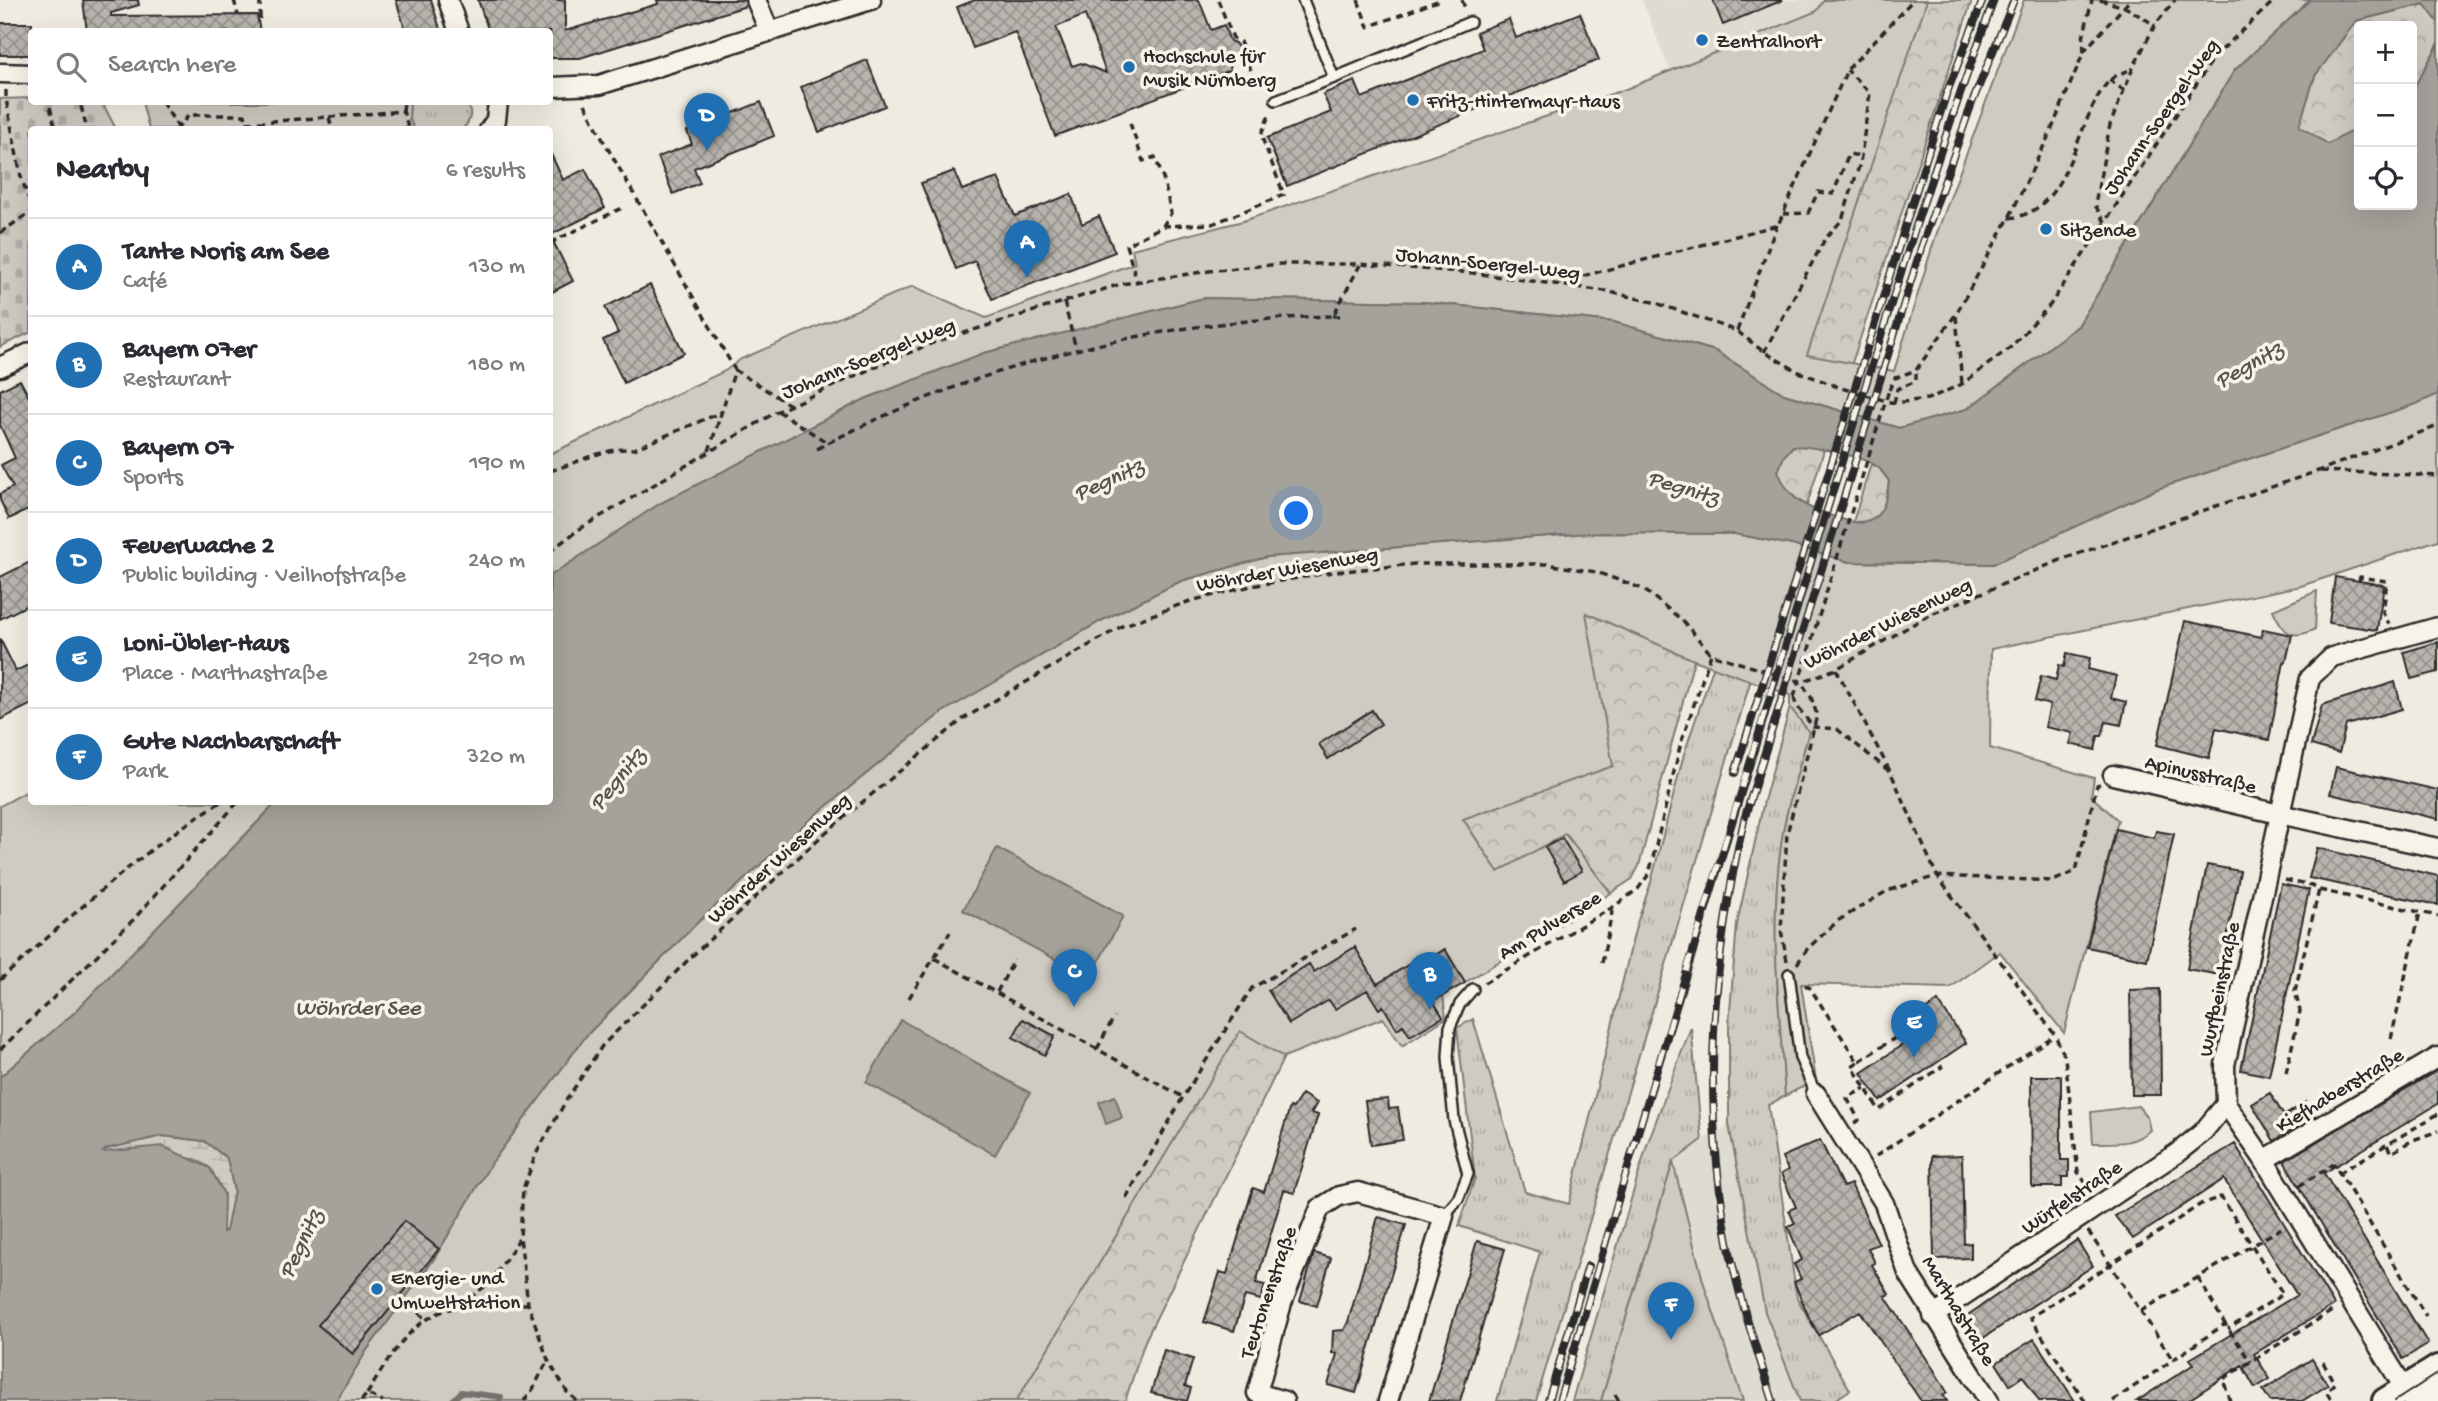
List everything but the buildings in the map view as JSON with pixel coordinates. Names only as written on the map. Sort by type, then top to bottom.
[{"type":"main road","points":[[2405,1398],[2438,1367]]},
{"type":"main road","points":[[2405,1398],[2438,1390]]},
{"type":"street","points":[[449,0],[458,28]]},
{"type":"street","points":[[756,0],[769,31]]},
{"type":"street","points":[[553,86],[599,85],[871,0]]},
{"type":"street","points":[[4,74],[28,74]]},
{"type":"street","points":[[492,126],[496,120],[498,105]]},
{"type":"street","points":[[0,367],[28,360]]},
{"type":"street","name":"Wurfbeinstraße","points":[[2226,1104],[2225,1065],[2310,678],[2332,657],[2438,627]]},
{"type":"street","name":"Apinusstraße","points":[[2113,775],[2438,848]]},
{"type":"street","name":"Kiefhaberstraße","points":[[2264,1160],[2438,1057]]},
{"type":"street","name":"Marthastraße","points":[[1816,1094],[1863,1165],[1884,1203],[1908,1273],[1989,1401]]},
{"type":"street","points":[[2226,1104],[2264,1160],[2405,1398]]},
{"type":"street","name":"Würfelstraße","points":[[1933,1316],[2177,1153],[2202,1133],[2226,1104]]},
{"type":"street","name":"Teutonenstraße","points":[[1283,1401],[1257,1393],[1282,1303],[1320,1208],[1339,1196],[1358,1192],[1444,1216]]},
{"type":"street","points":[[1388,1401],[1444,1216]]},
{"type":"lane","points":[[1303,0],[1334,78]]},
{"type":"lane","points":[[1276,100],[1470,22]]},
{"type":"lane","points":[[1789,974],[1800,1058],[1816,1094]]},
{"type":"lane","points":[[1444,1216],[1458,1199],[1468,1174],[1454,1120],[1448,1057],[1450,1027],[1460,1004],[1472,989]]},
{"type":"path","points":[[234,0],[238,15]]},
{"type":"path","points":[[260,0],[260,23]]},
{"type":"path","points":[[1218,0],[1233,38],[1240,42],[1252,73]]},
{"type":"path","points":[[1358,0],[1368,27],[1440,0]]},
{"type":"path","points":[[1737,331],[1778,225],[1847,70],[1913,0]]},
{"type":"path","points":[[2084,51],[2083,38],[2092,0]]},
{"type":"path","points":[[2100,0],[2125,7],[2155,25]]},
{"type":"path","points":[[1891,772],[1837,729],[1814,727],[1796,705],[1794,697],[1889,390],[1895,378],[1916,370],[1956,314],[2009,218],[2051,131],[2084,51],[2130,0]]},
{"type":"path","points":[[2105,223],[2095,205],[2110,125],[2133,68],[2155,25],[2175,0]]},
{"type":"path","name":"Johann-Soergel-Weg","points":[[553,549],[580,528],[778,411],[935,342],[1137,281],[1216,270],[1281,264],[1360,264],[1557,283],[1653,302],[1737,331],[1764,352],[1799,372],[1841,388],[1894,403],[1928,399],[1962,384],[2011,347],[2050,305],[2215,56],[2274,0]]},
{"type":"path","points":[[2009,218],[2023,217],[2042,203],[2060,180],[2075,152],[2093,107],[2109,80],[2133,68]]},
{"type":"path","points":[[1764,352],[1825,239],[1842,220],[1860,157],[1870,93],[1847,70]]},
{"type":"path","points":[[4,74],[21,177],[28,197]]},
{"type":"path","points":[[2109,80],[2125,91]]},
{"type":"path","points":[[577,87],[603,140],[736,370],[790,405]]},
{"type":"path","points":[[1137,281],[1126,245],[1163,226],[1212,224],[1284,195],[1261,135],[1276,100]]},
{"type":"path","points":[[164,105],[176,126]]},
{"type":"path","points":[[404,105],[408,126]]},
{"type":"path","points":[[81,106],[86,126]]},
{"type":"path","points":[[50,107],[55,126]]},
{"type":"path","points":[[179,126],[189,116],[245,116],[246,123],[404,111]]},
{"type":"path","points":[[329,117],[331,126]]},
{"type":"path","points":[[1130,123],[1143,161],[1155,157],[1164,181],[1171,213],[1163,226]]},
{"type":"path","points":[[1783,214],[1808,214],[1818,192],[1833,194],[1849,154],[1860,157]]},
{"type":"path","points":[[553,242],[622,208]]},
{"type":"path","points":[[0,233],[28,212]]},
{"type":"path","points":[[1557,283],[1778,225]]},
{"type":"path","points":[[1333,316],[1360,264]]},
{"type":"path","points":[[1064,302],[1076,349]]},
{"type":"path","points":[[1956,314],[1962,384]]},
{"type":"path","points":[[817,449],[932,395],[1076,349],[1212,324],[1345,316]]},
{"type":"path","points":[[709,453],[736,370]]},
{"type":"path","points":[[1894,403],[1897,389],[1916,381],[1916,370]]},
{"type":"path","points":[[778,411],[828,443]]},
{"type":"path","points":[[553,470],[600,453],[622,448],[634,449],[722,412]]},
{"type":"path","name":"Wöhrder Wiesenweg","points":[[577,1401],[567,1392],[548,1360],[528,1304],[520,1237],[523,1189],[536,1154],[567,1099],[602,1046],[692,956],[825,833],[963,719],[1122,626],[1190,601],[1251,586],[1333,572],[1415,564],[1546,564],[1597,572],[1643,589],[1682,620],[1711,653],[1801,682],[1836,668],[1929,615],[2063,559],[2318,471],[2438,426]]},
{"type":"path","points":[[2318,471],[2438,476]]},
{"type":"path","points":[[2359,581],[2360,577],[2387,581],[2383,612],[2395,639]]},
{"type":"path","name":"Am Pulversee","points":[[1472,989],[1613,906],[1638,889],[1649,874],[1681,743],[1711,653]]},
{"type":"path","points":[[1836,668],[1891,772],[1937,876],[2055,1035],[2065,1058],[2078,1172],[2101,1203]]},
{"type":"path","points":[[1801,682],[1811,697],[1817,715],[1787,834],[1782,930],[1789,974],[1810,988],[1858,1062]]},
{"type":"path","points":[[1789,974],[1808,948],[1839,920],[1887,891],[1937,876],[2053,881],[2076,870],[2097,785],[2113,775]]},
{"type":"path","points":[[0,979],[118,876],[198,815],[216,805]]},
{"type":"path","points":[[0,1050],[133,920],[235,805]]},
{"type":"path","points":[[2266,876],[2438,916]]},
{"type":"path","points":[[2286,1073],[2300,1011],[2295,991],[2319,890]]},
{"type":"path","points":[[1602,963],[1613,906]]},
{"type":"path","points":[[2391,1039],[2420,912]]},
{"type":"path","points":[[1126,1198],[1183,1097],[1252,988],[1356,929]]},
{"type":"path","points":[[909,999],[950,932]]},
{"type":"path","points":[[934,958],[1183,1097]]},
{"type":"path","points":[[996,993],[1014,961]]},
{"type":"path","points":[[1097,1049],[1114,1017]]},
{"type":"path","points":[[1918,1023],[1852,1066],[1879,1110],[1943,1066]]},
{"type":"path","points":[[1863,1165],[2055,1035]]},
{"type":"path","points":[[1859,1120],[1847,1098],[1865,1087]]},
{"type":"path","points":[[2339,1173],[2438,1114]]},
{"type":"path","points":[[2387,1145],[2391,1153],[2413,1140],[2438,1131]]},
{"type":"path","points":[[2284,1195],[2333,1164],[2426,1316]]},
{"type":"path","points":[[2085,1401],[2030,1318],[2201,1204],[2221,1197],[2283,1294],[2227,1326],[2113,1401]]},
{"type":"path","points":[[2080,1217],[2173,1360]]},
{"type":"path","points":[[2141,1311],[2299,1219]]},
{"type":"path","points":[[361,1401],[400,1342],[425,1319],[458,1306],[491,1282],[520,1237]]},
{"type":"path","points":[[2198,1277],[2251,1362]]},
{"type":"path","points":[[401,1296],[425,1319]]},
{"type":"path","points":[[2231,1401],[2223,1378],[2349,1301]]},
{"type":"path","points":[[458,1306],[528,1304]]},
{"type":"path","points":[[524,1401],[548,1360]]},
{"type":"path","points":[[2323,1362],[2334,1383],[2327,1393],[2332,1401]]},
{"type":"path","points":[[367,1394],[383,1401]]},
{"type":"path","points":[[1615,1394],[1619,1401]]},
{"type":"shaded area","name":"Zentralhort","points":[[1642,0],[1824,0],[1817,11],[1670,71]]},
{"type":"shaded area","points":[[1729,1125],[1765,1312],[1800,1401],[1742,1401],[1703,1281],[1673,1162],[1702,1140]]},
{"type":"green space","points":[[1824,0],[1927,0],[1807,355],[1894,371],[1935,238],[2024,0],[2310,0],[2234,71],[2078,326],[1967,409],[1899,428],[1784,394],[1715,351],[1614,322],[1424,302],[1204,298],[984,353],[865,399],[659,504],[553,574],[553,453],[725,371],[741,359],[913,286],[986,318],[1135,263],[1132,249],[1243,221],[1626,89],[1817,11]]},
{"type":"green space","points":[[1921,0],[1972,0],[1848,375],[1772,347]]},
{"type":"green space","points":[[2425,4],[2438,22],[2438,45],[2417,82],[2417,21],[2356,21]]},
{"type":"green space","points":[[2354,24],[2354,130],[2328,145],[2299,126],[2315,76]]},
{"type":"green space","points":[[28,98],[28,105],[104,105],[114,126],[28,126],[28,333],[0,347],[0,99]]},
{"type":"green space","points":[[143,105],[410,105],[409,118],[413,126],[148,126]]},
{"type":"green space","points":[[410,105],[468,105],[470,109],[469,120],[465,126],[413,126],[409,118]]},
{"type":"green space","points":[[2438,394],[2438,540],[2301,586],[1991,649],[1990,748],[2094,778],[2091,796],[2118,820],[2064,1033],[2000,952],[1950,988],[1801,984],[1816,1080],[1785,1096],[1777,971],[1778,877],[1786,817],[1809,732],[1790,707],[1790,695],[1694,660],[1586,613],[1613,766],[1463,819],[1498,872],[1565,834],[1611,893],[1443,996],[1446,1018],[1402,1046],[1383,1018],[1284,1057],[1240,1031],[1016,1401],[336,1401],[367,1350],[434,1259],[490,1165],[586,1036],[696,924],[807,822],[941,713],[1101,621],[1181,581],[1267,557],[1589,533],[1735,534],[1792,545],[1849,562],[1993,564],[2157,489],[2416,404]]},
{"type":"green space","points":[[1793,446],[1824,450],[1807,505],[1789,491],[1778,471],[1784,456]]},
{"type":"green space","points":[[1871,464],[1878,467],[1889,481],[1884,505],[1876,516],[1853,522]]},
{"type":"green space","points":[[1589,533],[1718,651],[1694,660],[1639,866],[1632,879],[1611,893],[1566,834],[1498,872],[1463,819],[1585,613]]},
{"type":"green space","points":[[2317,591],[2315,629],[2294,635],[2289,633],[2273,610]]},
{"type":"green space","points":[[1714,665],[1751,679],[1536,1401],[1497,1401],[1540,1252],[1459,1226],[1475,1178],[1457,1028],[1473,1019],[1525,1192],[1569,1204],[1636,926],[1651,882],[1684,754]]},
{"type":"green space","points":[[1790,707],[1809,732],[1786,817],[1778,877],[1776,940],[1785,1096],[1768,1105],[1797,1298],[1850,1390],[1833,1401],[1800,1401],[1765,1312],[1729,1125],[1729,1023],[1737,924],[1764,801]]},
{"type":"green space","points":[[28,791],[28,805],[274,805],[74,1013],[0,1077],[0,806]]},
{"type":"green space","points":[[1691,1027],[1702,1140],[1673,1162],[1601,1401],[1572,1401],[1647,1145]]},
{"type":"green space","points":[[1240,1030],[1284,1057],[1145,1341],[1125,1401],[1016,1401]]},
{"type":"green space","points":[[2138,1106],[2147,1117],[2150,1130],[2144,1135],[2131,1141],[2093,1143],[2091,1112]]},
{"type":"green space","points":[[162,1136],[204,1141],[227,1158],[234,1191],[227,1230],[222,1232],[224,1194],[210,1168],[195,1159],[102,1153],[106,1149]]},
{"type":"green space","points":[[1673,1162],[1703,1281],[1743,1401],[1601,1401]]},
{"type":"water","name":"Wöhrder See","points":[[2310,0],[2438,0],[2438,22],[2424,4],[2354,21],[2315,76],[2299,126],[2328,144],[2354,130],[2354,210],[2417,210],[2417,82],[2438,45],[2438,394],[2416,404],[2157,489],[1993,564],[1849,562],[1792,545],[1735,534],[1589,533],[1267,557],[1181,581],[1101,621],[941,713],[807,822],[696,924],[586,1036],[490,1165],[434,1259],[367,1350],[336,1401],[0,1401],[0,1077],[74,1013],[274,805],[553,805],[553,574],[659,504],[865,399],[984,353],[1204,298],[1424,302],[1614,322],[1715,351],[1784,394],[1899,428],[1967,409],[2078,326],[2235,70]],"holes":[[[1793,446],[1850,456],[1879,468],[1889,481],[1884,505],[1877,516],[1860,523],[1841,519],[1795,498],[1778,471],[1784,456]],[[162,1136],[204,1141],[227,1158],[234,1191],[226,1231],[223,1232],[224,1194],[210,1168],[162,1146],[103,1152],[106,1149]]]},
{"type":"water","points":[[997,848],[1123,916],[1090,978],[963,910]]},
{"type":"water","points":[[901,1020],[1030,1093],[995,1155],[866,1082]]},
{"type":"water","points":[[1115,1096],[1122,1118],[1106,1124],[1099,1102]]},
{"type":"waterway","points":[[452,1401],[461,1392],[501,1397],[500,1401]]},
{"type":"tram line","points":[[2395,1401],[2438,1373]]},
{"type":"railway","points":[[1735,773],[1946,95],[1983,0]]},
{"type":"railway","points":[[1559,1401],[1654,1077],[1860,404],[1924,201],[1994,0]]},
{"type":"railway","points":[[1773,1401],[1733,1267],[1720,1193],[1715,1140],[1714,1033],[1724,926],[1733,873],[1744,820],[1922,245],[1972,103],[2014,0]]},
{"type":"railway","points":[[1548,1401],[1588,1266]]},
{"type":"place","name":"Zentralhort","points":[[1702,40]]},
{"type":"place","name":"Hochschule für Musik Nürnberg","points":[[1129,67]]},
{"type":"place","name":"Fritz-Hintermayr-Haus","points":[[1413,100]]},
{"type":"place","name":"Feuerwache 2","points":[[707,151]]},
{"type":"place","name":"Sitzende","points":[[2046,229]]},
{"type":"place","name":"Tante Noris am See","points":[[1027,278]]},
{"type":"place","name":"Bayern 07","points":[[1074,1007]]},
{"type":"place","name":"Bayern 07er","points":[[1430,1010]]},
{"type":"place","name":"Loni-Übler-Haus","points":[[1914,1058]]},
{"type":"place","name":"Energie- und Umweltstation","points":[[377,1289]]},
{"type":"place","name":"Gute Nachbarschaft","points":[[1671,1340]]},
{"type":"water label","name":"Pegnitz","points":[[2248,363]]},
{"type":"water label","name":"Pegnitz","points":[[1108,478]]},
{"type":"water label","name":"Pegnitz","points":[[1684,486]]},
{"type":"water label","name":"Pegnitz","points":[[616,778]]},
{"type":"water label","name":"Pegnitz","points":[[299,1243]]}]
